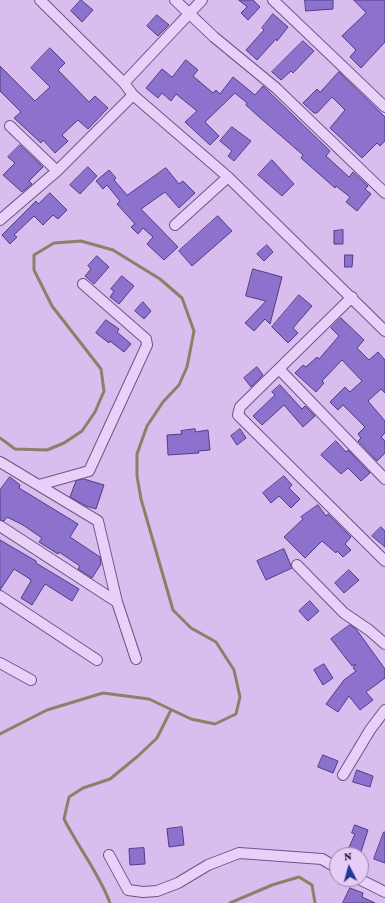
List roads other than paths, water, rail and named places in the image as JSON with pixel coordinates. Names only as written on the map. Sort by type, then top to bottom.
[{"type":"street","points":[[40,0],[124,83],[133,95],[228,177],[385,331]]},
{"type":"street","points":[[175,0],[214,38],[276,88],[385,193]]},
{"type":"street","points":[[124,83],[188,13],[202,0]]},
{"type":"street","points":[[273,0],[385,107]]},
{"type":"street","points":[[0,220],[56,171],[133,95]]},
{"type":"street","points":[[10,126],[56,171]]},
{"type":"street","points":[[175,225],[228,177]]},
{"type":"street","points":[[39,485],[89,471],[148,345],[146,339],[83,284]]},
{"type":"street","points":[[352,297],[240,407],[238,415],[240,419],[385,561]]},
{"type":"street","points":[[279,369],[385,479]]},
{"type":"street","points":[[2,466],[39,485],[98,521],[118,602],[136,659]]},
{"type":"street","points":[[0,526],[118,602]]},
{"type":"street","points":[[297,565],[344,613],[369,630],[385,644]]},
{"type":"street","points":[[0,596],[97,660]]},
{"type":"street","points":[[0,663],[31,680]]},
{"type":"street","points":[[343,775],[370,730],[385,710]]},
{"type":"street","points":[[109,855],[128,890],[143,892],[157,891],[178,883],[208,865],[239,853],[322,859],[329,863]]},
{"type":"street","points":[[369,884],[385,892]]},
{"type":"waterway","points":[[0,438],[15,449],[47,450],[64,443],[82,431],[95,412],[104,391],[101,369],[52,306],[34,270],[34,255],[54,243],[81,241],[113,250],[160,279],[182,298],[194,331],[187,367],[179,385],[163,402],[147,426],[137,454],[137,476],[141,499],[173,610],[191,628],[216,642],[234,670],[240,697],[236,714],[215,724],[191,719],[149,699],[103,693],[47,710],[0,734]]},
{"type":"waterway","points":[[110,903],[100,881],[64,819],[69,797],[83,788],[110,779],[138,756],[157,738],[171,710]]},
{"type":"waterway","points":[[230,903],[272,885],[299,877],[312,885],[315,903]]}]
